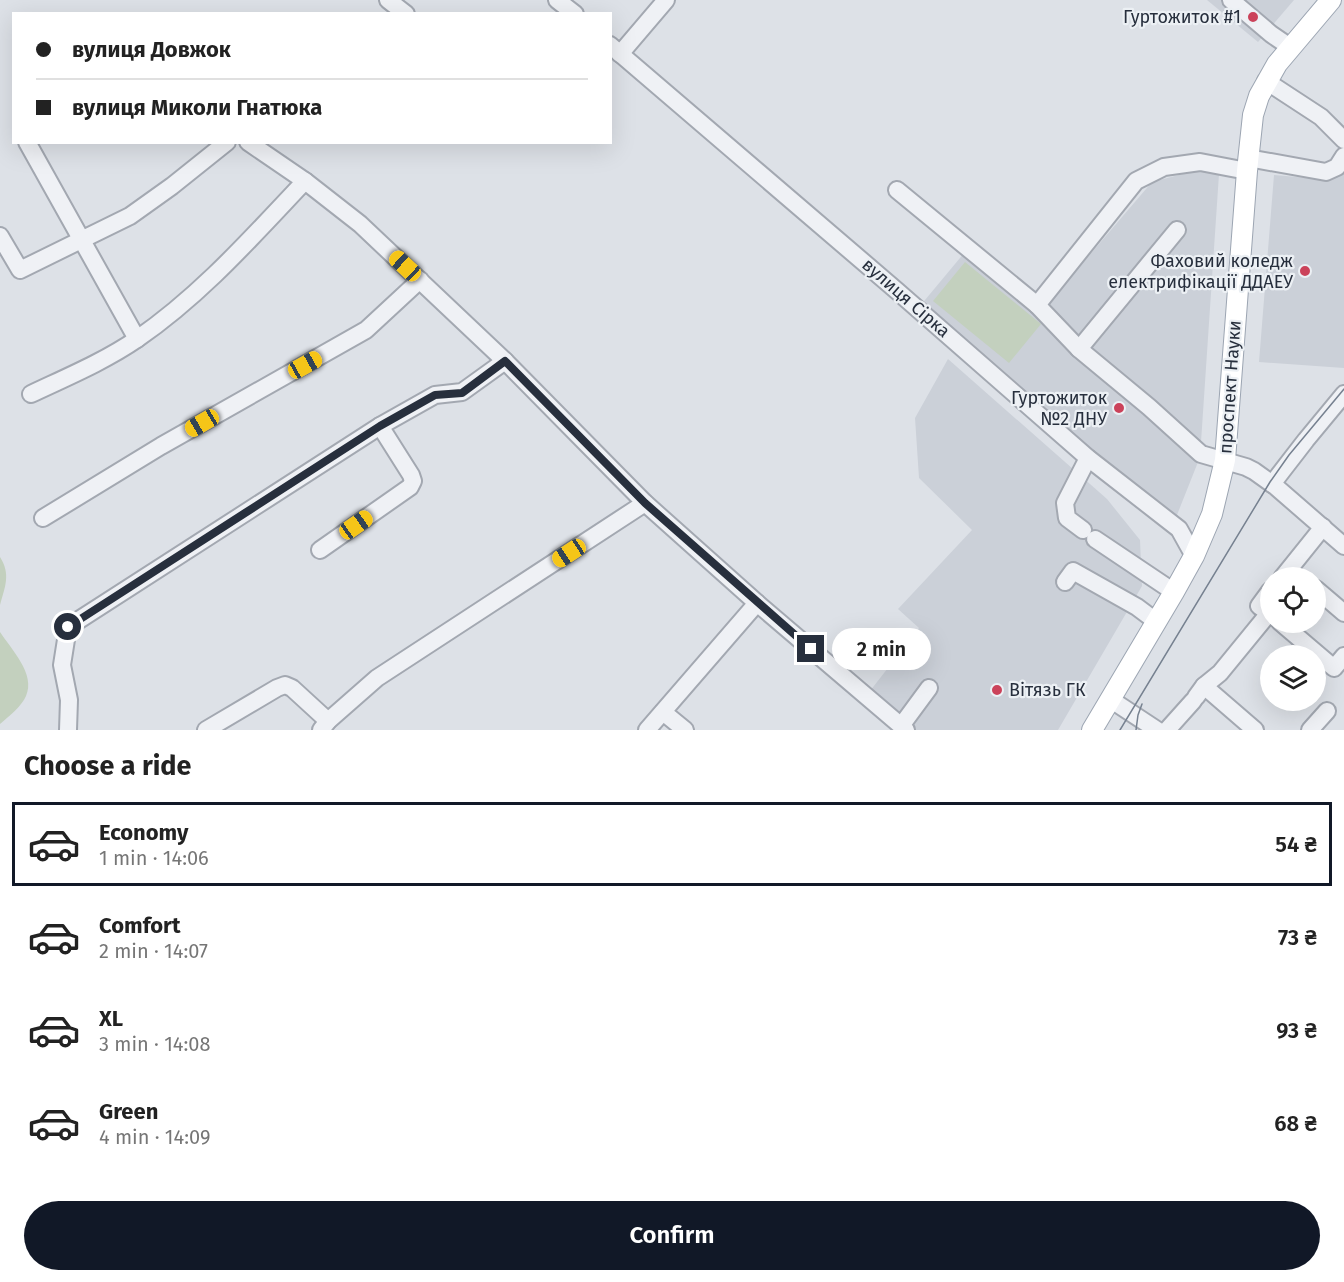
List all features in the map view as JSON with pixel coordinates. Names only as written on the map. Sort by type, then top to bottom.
[{"type":"main road","name":"проспект Науки","points":[[1092,730],[1194,556],[1212,514],[1225,460],[1247,165],[1253,115],[1266,81],[1290,47],[1331,0]]},
{"type":"street","points":[[388,0],[403,12]]},
{"type":"street","points":[[615,49],[666,0]]},
{"type":"street","points":[[1232,0],[1271,34],[1290,47]]},
{"type":"street","name":"вулиця Сірка","points":[[615,49],[878,274],[1088,458],[1179,529],[1194,556]]},
{"type":"street","points":[[1266,81],[1321,117],[1344,140]]},
{"type":"street","points":[[28,144],[137,339]]},
{"type":"street","points":[[0,236],[20,270],[130,216],[224,144]]},
{"type":"street","points":[[251,144],[360,224],[505,361],[645,503],[903,728],[928,688]]},
{"type":"street","points":[[1037,305],[1136,181],[1164,167],[1200,162],[1326,172],[1337,167],[1344,156]]},
{"type":"street","points":[[32,394],[137,339],[207,283],[305,182]]},
{"type":"street","points":[[897,190],[1037,305],[1079,349],[1149,407],[1200,454],[1246,467],[1272,484],[1344,546]]},
{"type":"street","points":[[1079,349],[1177,230]]},
{"type":"street","points":[[43,518],[161,446],[366,330],[420,280]]},
{"type":"street","points":[[68,730],[69,700],[62,665],[68,627],[380,426],[435,395],[462,393],[505,361]]},
{"type":"street","points":[[1272,484],[1344,394]]},
{"type":"street","points":[[320,550],[410,487],[413,481],[380,426]]},
{"type":"street","points":[[1088,458],[1065,503],[1067,518],[1174,592]]},
{"type":"street","points":[[206,730],[285,685],[292,688],[324,726],[377,678],[645,503]]},
{"type":"street","points":[[1296,567],[1323,527]]},
{"type":"street","points":[[1065,582],[1073,571],[1137,607],[1157,622]]},
{"type":"street","points":[[1326,598],[1344,613]]},
{"type":"street","points":[[647,730],[757,603]]},
{"type":"street","points":[[1167,730],[1260,631]]},
{"type":"street","points":[[1292,633],[1334,668],[1344,656]]},
{"type":"street","points":[[1198,695],[1255,730]]},
{"type":"street","points":[[1110,699],[1140,723],[1157,730]]},
{"type":"street","points":[[1311,730],[1327,711]]},
{"type":"street","points":[[663,712],[685,730]]},
{"type":"shaded area","name":"Гуртожиток #1","points":[[1207,0],[1294,0],[1258,42]]},
{"type":"shaded area","name":"Фаховий коледж електрифікації ДДАЕУ","points":[[1344,160],[1344,368],[1259,362],[1274,175],[1332,180]]},
{"type":"shaded area","points":[[1198,170],[1219,174],[1200,457],[1175,520],[920,306],[965,252],[1040,313],[1152,182]]},
{"type":"shaded area","points":[[948,359],[1107,499],[1140,540],[1142,586],[1058,730],[914,730],[870,691],[919,628],[898,609],[972,530],[919,478],[915,418]]},
{"type":"green space","points":[[965,262],[1041,324],[1009,363],[933,301]]},
{"type":"green space","points":[[0,557],[6,575],[0,605]]},
{"type":"green space","points":[[0,632],[21,662],[28,679],[28,688],[21,704],[0,724]]},
{"type":"tram line","points":[[1120,730],[1270,482],[1289,455],[1344,389]]},
{"type":"tram line","points":[[1136,730],[1142,704]]},
{"type":"place","name":"Гуртожиток #1","points":[[1253,17]]},
{"type":"place","name":"Фаховий коледж електрифікації ДДАЕУ","points":[[1305,271]]},
{"type":"place","name":"Гуртожиток №2 ДНУ","points":[[1119,408]]},
{"type":"place","name":"Вітязь ГК","points":[[997,690]]},
{"type":"route","points":[[68,627],[380,426],[435,395],[462,393],[505,361],[645,503],[811,649]]}]
